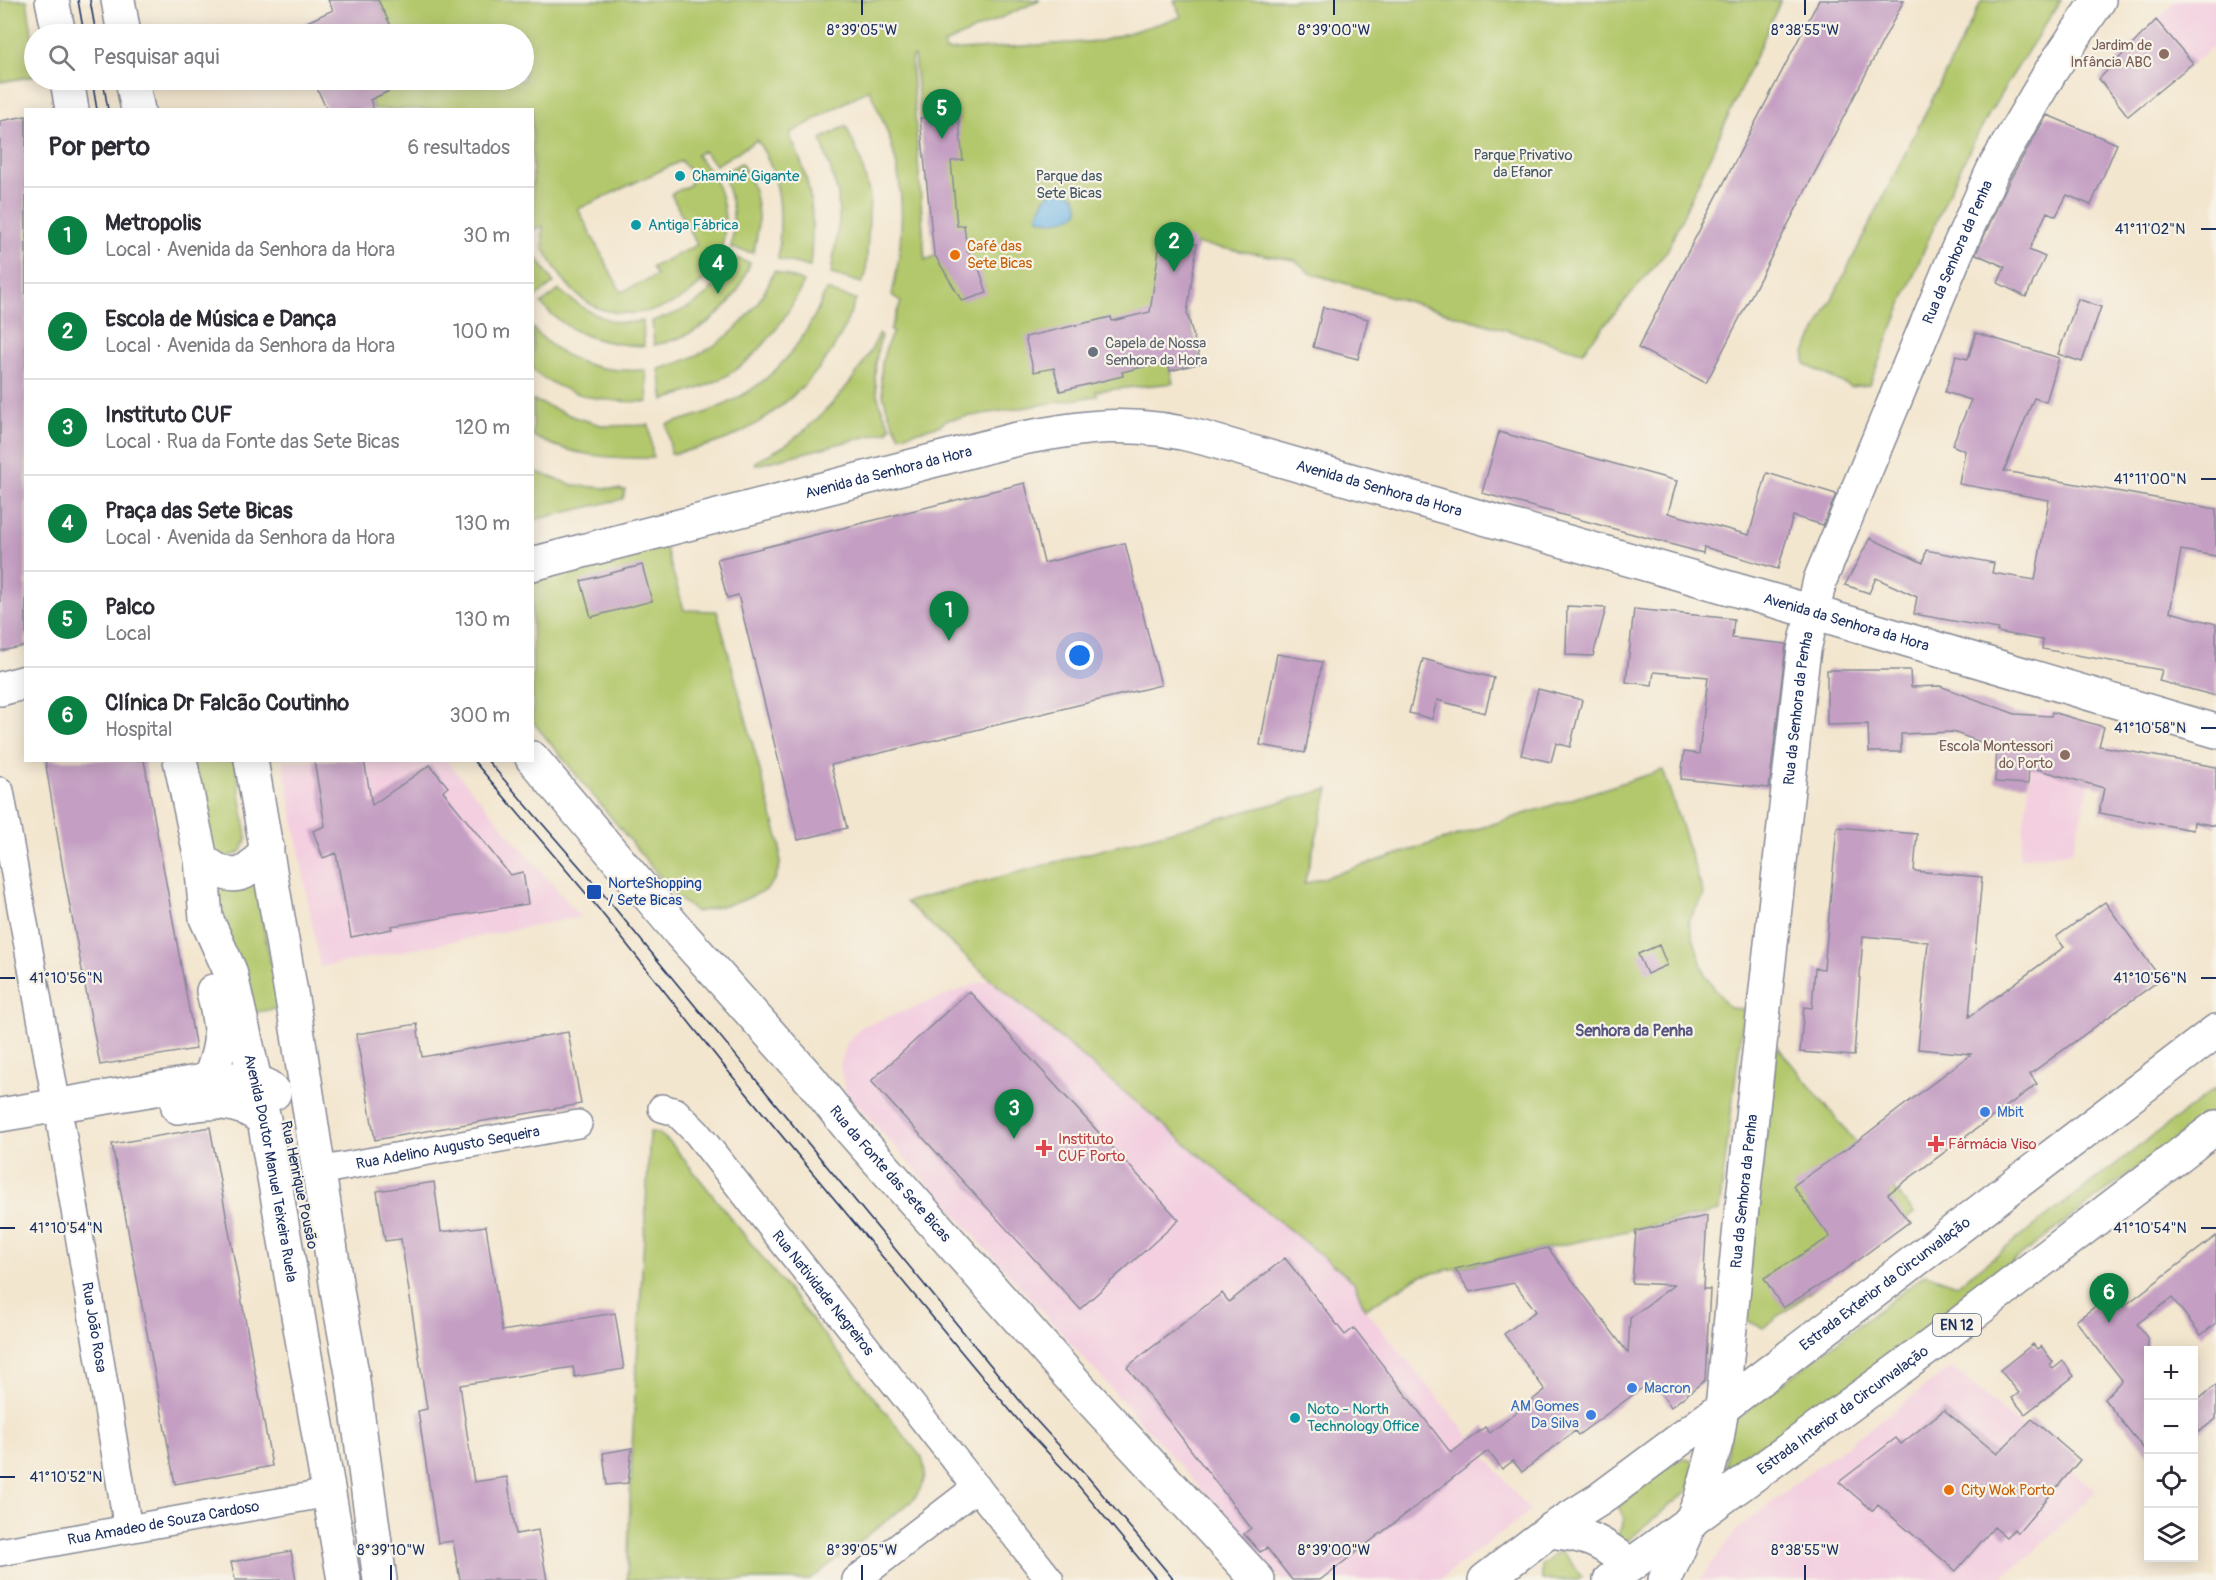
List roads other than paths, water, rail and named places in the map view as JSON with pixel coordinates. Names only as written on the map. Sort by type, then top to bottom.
[{"type":"main road","points":[[52,0],[56,24]]},
{"type":"main road","points":[[118,0],[122,24]]},
{"type":"main road","name":"Rua da Senhora da Penha","points":[[1665,1580],[1693,1517],[1710,1469],[1722,1408],[1772,926],[1802,668],[1820,580],[1844,518],[1993,170],[2051,71],[2098,0]]},
{"type":"main road","points":[[69,90],[72,108]]},
{"type":"main road","points":[[134,90],[138,108]]},
{"type":"main road","name":"Avenida da Senhora da Hora","points":[[534,563],[1013,440],[1065,430],[1116,426],[1161,429],[1203,438],[1812,612],[2216,731]]},
{"type":"main road","points":[[0,689],[24,683]]},
{"type":"main road","name":"Rua da Fonte das Sete Bicas","points":[[534,760],[680,933],[811,1080],[850,1128],[1079,1387],[1258,1580]]},
{"type":"main road","name":"Avenida Doutor Manuel Teixeira Ruela","points":[[180,762],[201,859],[206,918],[230,971],[264,1119],[344,1580]]},
{"type":"main road","points":[[251,762],[352,1372],[380,1580]]},
{"type":"main road","points":[[201,859],[212,868],[225,874],[238,874],[250,871],[267,847]]},
{"type":"main road","points":[[206,918],[210,976],[222,1032],[220,1049],[209,1080]]},
{"type":"main road","name":"Estrada Exterior da Circunvalação","points":[[1485,1580],[1549,1531],[1600,1499],[1722,1408],[2216,1031]]},
{"type":"main road","name":"Rua Henrique Pousão","points":[[0,1137],[59,1116],[209,1080],[234,1079],[256,1082],[272,1089],[282,1105],[293,1150],[329,1332],[352,1372]]},
{"type":"main road","name":"Rua Henrique Pousão","points":[[0,1115],[59,1116],[208,1102],[234,1103],[253,1111],[264,1119]]},
{"type":"main road","name":"Estrada Interior da Circunvalação","points":[[1627,1575],[1693,1517],[1932,1345],[2216,1127]]},
{"type":"main road","points":[[1549,1531],[1574,1534],[1601,1542],[1627,1575]]},
{"type":"street","name":"Rua João Rosa","points":[[0,791],[59,1116],[128,1529]]},
{"type":"street","name":"Rua Natividade Negreiros","points":[[663,1108],[676,1112],[697,1133],[1050,1580]]},
{"type":"street","name":"Rua Adelino Augusto Sequeira","points":[[318,1171],[578,1124]]},
{"type":"street","points":[[856,1580],[977,1487]]},
{"type":"street","name":"Rua Amadeo de Souza Cardoso","points":[[0,1552],[329,1493]]},
{"type":"water","points":[[1053,191],[1066,191],[1076,197],[1079,210],[1076,214],[1061,220],[1039,218],[1043,202]]},
{"type":"tram line","points":[[78,0],[82,24]]},
{"type":"tram line","points":[[90,0],[94,24]]},
{"type":"tram line","points":[[94,90],[97,108]]},
{"type":"tram line","points":[[105,90],[108,108]]},
{"type":"tram line","points":[[475,762],[589,897],[728,1071],[1023,1426],[1077,1484],[1157,1580]]},
{"type":"tram line","points":[[489,762],[599,889],[1034,1418],[1087,1476],[1174,1580]]},
{"type":"place","name":"Jardim de Infância ABC","points":[[2164,54]]},
{"type":"place","name":"Palco","points":[[942,139]]},
{"type":"place","name":"Chaminé Gigante","points":[[680,176]]},
{"type":"place","name":"Antiga Fábrica","points":[[636,225]]},
{"type":"place","name":"Café das Sete Bicas","points":[[955,255]]},
{"type":"place","name":"Escola de Música e Dança","points":[[1174,272]]},
{"type":"place","name":"Praça das Sete Bicas","points":[[718,294]]},
{"type":"place","name":"Capela de Nossa Senhora da Hora","points":[[1093,352]]},
{"type":"place","name":"Metropolis","points":[[949,641]]},
{"type":"place","name":"Escola Montessori do Porto","points":[[2065,755]]},
{"type":"place","name":"NorteShopping / Sete Bicas","points":[[594,892]]},
{"type":"place","name":"Mbit","points":[[1985,1112]]},
{"type":"place","name":"Instituto CUF","points":[[1014,1139]]},
{"type":"place","name":"Fármácia Viso","points":[[1936,1144]]},
{"type":"place","name":"Instituto CUF Porto","points":[[1044,1148]]},
{"type":"place","name":"Clínica Dr Falcão Coutinho","points":[[2109,1323]]},
{"type":"place","name":"Macron","points":[[1632,1388]]},
{"type":"place","name":"AM Gomes Da Silva","points":[[1591,1415]]},
{"type":"place","name":"Noto - North Technology Office","points":[[1295,1418]]},
{"type":"place","name":"City Wok Porto","points":[[1949,1490]]},
{"type":"district","name":"Senhora da Penha","points":[[1634,1031]]},
{"type":"park label","name":"Parque Privativo da Efanor","points":[[1523,164]]},
{"type":"park label","name":"Parque das Sete Bicas","points":[[1069,184]]}]
